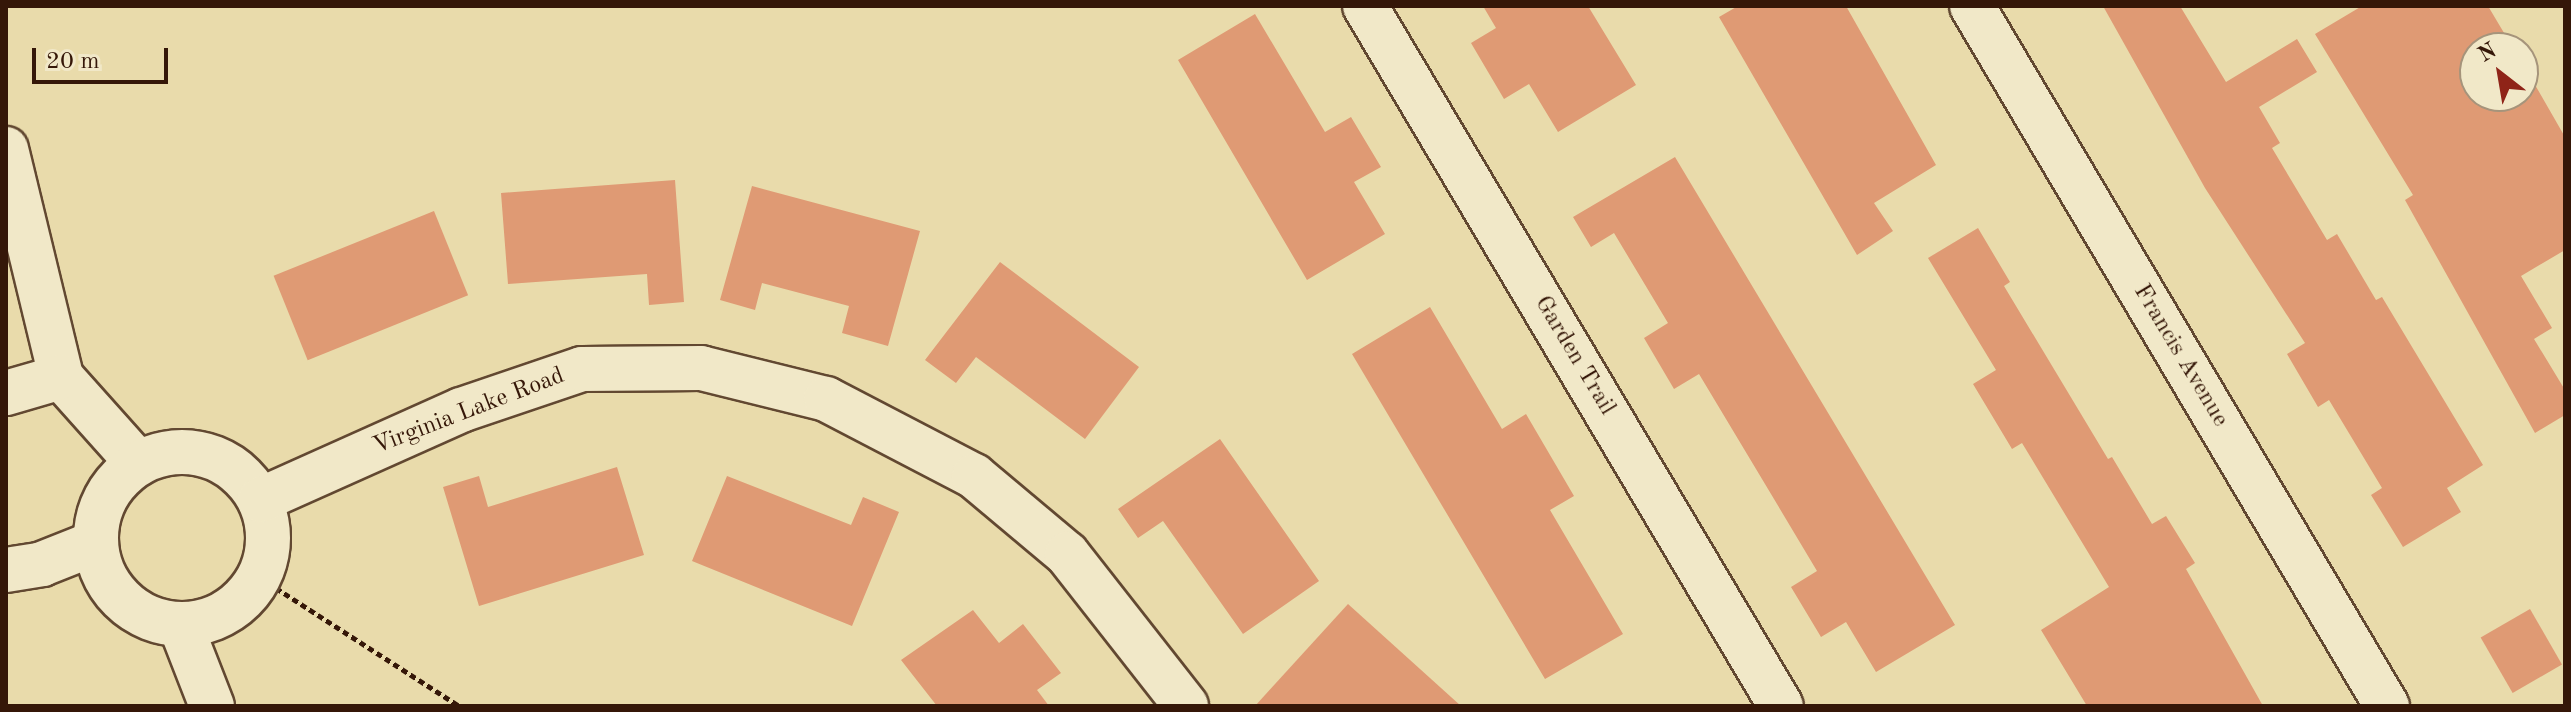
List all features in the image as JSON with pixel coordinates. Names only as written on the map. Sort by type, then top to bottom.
[{"type":"street","name":"Garden Trail","points":[[1365,6],[1781,706]]},
{"type":"street","name":"Francis Avenue","points":[[1972,6],[2387,706]]},
{"type":"street","points":[[6,149],[61,377],[138,463]]},
{"type":"street","name":"Virginia Lake Road","points":[[260,500],[461,410],[582,369],[701,368],[826,399],[974,476],[1067,554],[1186,706]]},
{"type":"street","points":[[6,393],[61,377]]},
{"type":"street","points":[[165,453],[207,455],[244,476],[260,500],[268,525],[268,552],[259,577],[226,612],[180,624],[155,620],[114,591],[95,543],[106,498],[138,463],[165,453]]},
{"type":"street","points":[[6,570],[42,564],[95,543]]},
{"type":"street","points":[[180,624],[212,706]]},
{"type":"path","points":[[259,577],[459,706]]},
{"type":"building","points":[[1483,6],[1588,6],[1636,85],[1558,132],[1529,84],[1504,99],[1471,43],[1496,28]]},
{"type":"building","points":[[1738,6],[1846,6],[1936,165],[1874,203],[1893,231],[1857,255],[1719,17]]},
{"type":"building","points":[[2103,6],[2180,6],[2226,82],[2297,39],[2317,72],[2259,107],[2280,143],[2272,148],[2327,240],[2337,234],[2376,300],[2382,297],[2483,465],[2447,488],[2461,512],[2403,547],[2371,495],[2382,488],[2329,400],[2318,407],[2287,354],[2305,343],[2205,188]]},
{"type":"building","points":[[2362,6],[2488,6],[2503,32],[2459,32],[2459,112],[2539,112],[2539,92],[2565,137],[2565,250],[2521,276],[2552,328],[2534,339],[2565,390],[2565,415],[2535,433],[2405,200],[2413,195],[2315,34]]},
{"type":"building","points":[[1255,14],[1325,132],[1351,117],[1381,167],[1354,182],[1385,234],[1307,280],[1178,60]]},
{"type":"building","points":[[1675,157],[1955,625],[1876,672],[1846,622],[1821,637],[1791,587],[1817,571],[1699,374],[1674,389],[1644,338],[1668,323],[1614,233],[1591,247],[1573,217]]},
{"type":"building","points":[[675,180],[684,302],[649,305],[647,274],[508,284],[501,193]]},
{"type":"building","points":[[752,186],[920,231],[888,346],[842,333],[849,306],[762,283],[755,310],[720,300]]},
{"type":"building","points":[[434,211],[468,295],[308,360],[274,276]]},
{"type":"building","points":[[1978,228],[2010,282],[2004,286],[2108,459],[2112,457],[2152,524],[2166,516],[2195,563],[2186,569],[2263,706],[2087,706],[2041,630],[2109,587],[2022,443],[2012,449],[1973,384],[1996,370],[1928,258]]},
{"type":"building","points":[[1000,262],[1139,367],[1085,439],[976,357],[956,383],[925,360]]},
{"type":"building","points":[[1430,307],[1502,429],[1526,414],[1574,496],[1550,510],[1623,634],[1545,679],[1352,354]]},
{"type":"building","points":[[1220,439],[1319,581],[1243,634],[1163,521],[1138,538],[1118,509]]},
{"type":"building","points":[[617,467],[644,555],[479,606],[443,487],[479,476],[488,507]]},
{"type":"building","points":[[727,476],[851,525],[863,497],[899,512],[852,626],[692,561]]},
{"type":"building","points":[[1348,604],[1461,706],[1255,706]]},
{"type":"building","points":[[2530,609],[2562,664],[2513,693],[2481,638]]},
{"type":"building","points":[[973,610],[999,643],[1023,624],[1061,673],[1037,690],[1049,706],[937,706],[901,660]]}]
